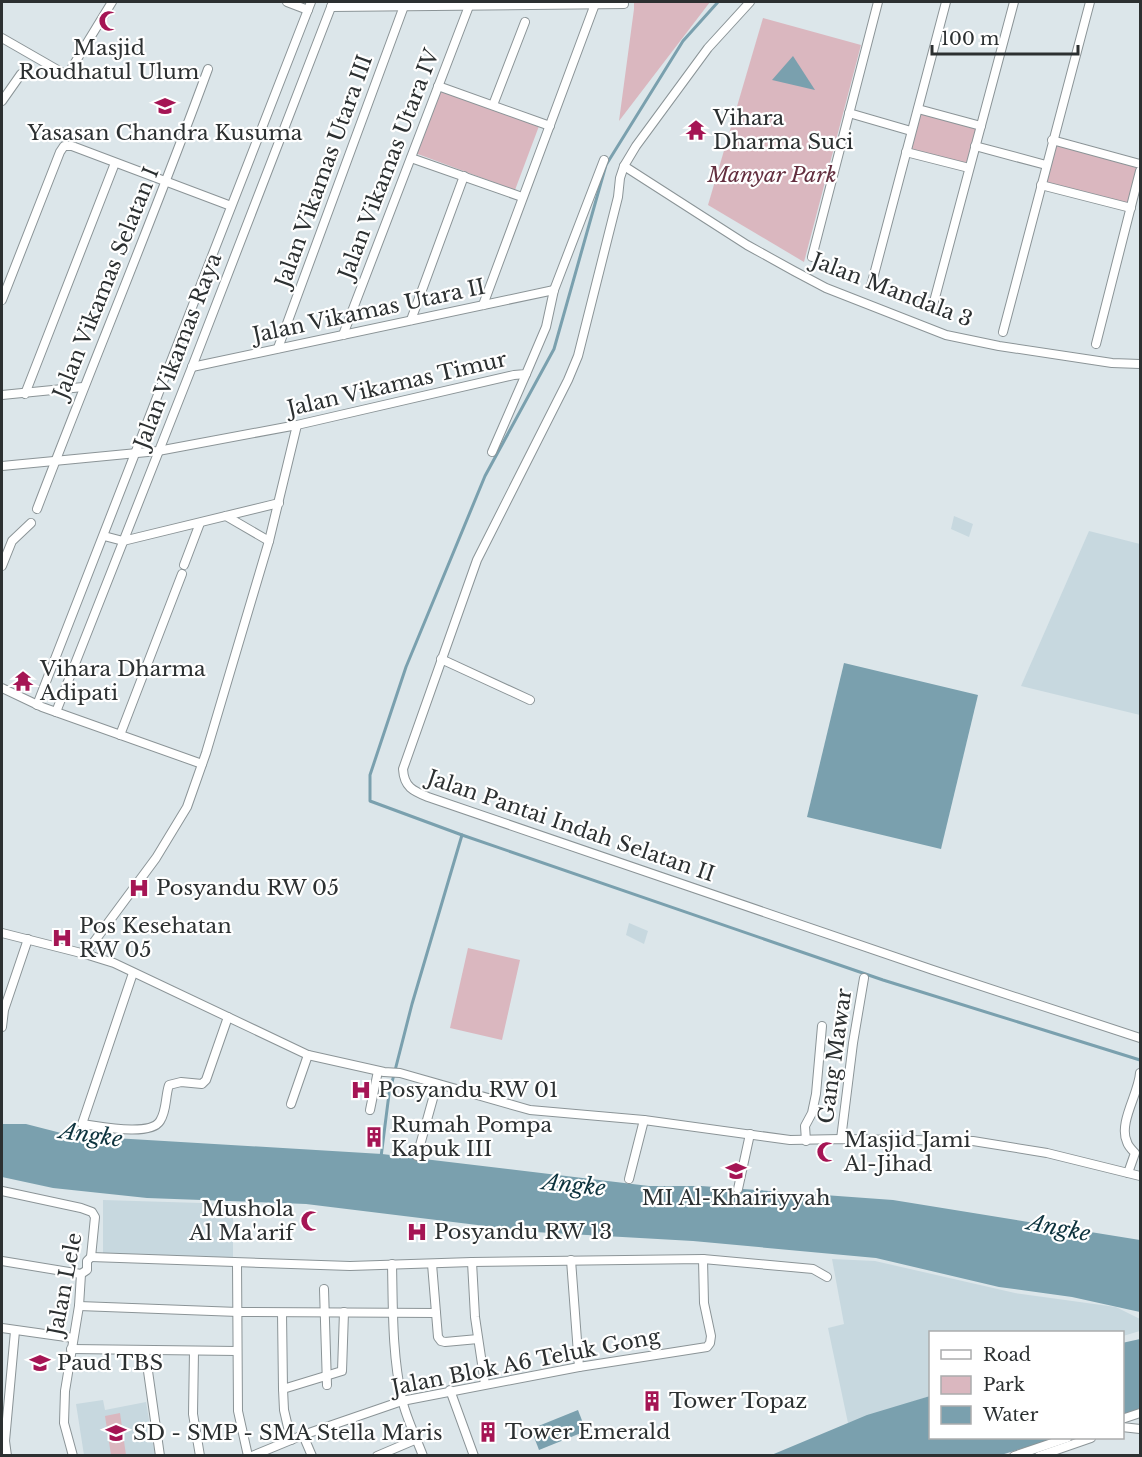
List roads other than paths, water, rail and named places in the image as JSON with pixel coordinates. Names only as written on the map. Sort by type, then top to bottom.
[{"type":"street","points":[[2,38],[68,74],[112,2]]},
{"type":"street","points":[[287,2],[309,6]]},
{"type":"street","name":"Jalan Pantai Indah Selatan II","points":[[750,2],[708,48],[636,146],[624,166],[578,356],[477,560],[403,769],[406,783],[415,792],[923,967],[1140,1038]]},
{"type":"street","points":[[812,258],[878,2]]},
{"type":"street","points":[[871,286],[946,2]]},
{"type":"street","points":[[932,309],[1014,2]]},
{"type":"street","points":[[1003,332],[1090,2]]},
{"type":"street","points":[[332,4],[469,6],[624,4]]},
{"type":"street","name":"Jalan Vikamas Raya","points":[[54,711],[155,451],[192,367],[332,4]]},
{"type":"street","points":[[483,305],[595,4]]},
{"type":"street","name":"Jalan Vikamas Raya","points":[[39,706],[309,6]]},
{"type":"street","name":"Jalan Vikamas Utara III","points":[[278,348],[404,6]]},
{"type":"street","name":"Jalan Vikamas Utara IV","points":[[343,334],[469,6]]},
{"type":"street","points":[[494,105],[525,22]]},
{"type":"street","name":"Jalan Vikamas Selatan I","points":[[37,509],[208,69]]},
{"type":"street","points":[[2,101],[21,74]]},
{"type":"street","points":[[438,86],[550,126]]},
{"type":"street","points":[[918,109],[981,126]]},
{"type":"street","points":[[849,113],[911,131]]},
{"type":"street","points":[[1052,140],[1140,164]]},
{"type":"street","points":[[2,300],[64,146],[72,146],[231,206]]},
{"type":"street","points":[[975,146],[1046,165]]},
{"type":"street","points":[[906,152],[969,168]]},
{"type":"street","points":[[411,158],[522,197]]},
{"type":"street","name":"Jalan Vikamas Timur","points":[[2,466],[155,451],[297,425],[526,374],[546,327],[555,290],[604,160]]},
{"type":"street","points":[[25,394],[115,163]]},
{"type":"street","name":"Jalan Mandala 3","points":[[624,166],[747,245],[826,288],[946,335],[999,346],[1112,363],[1140,364]]},
{"type":"street","points":[[1096,344],[1131,208],[1139,186],[1140,171]]},
{"type":"street","points":[[411,320],[464,176]]},
{"type":"street","points":[[1041,185],[1131,208]]},
{"type":"street","name":"Jalan Vikamas Utara II","points":[[192,367],[555,290]]},
{"type":"street","points":[[492,452],[526,374]]},
{"type":"street","points":[[2,395],[83,387]]},
{"type":"street","points":[[85,954],[156,858],[187,807],[269,541],[297,425]]},
{"type":"street","points":[[106,537],[121,541],[279,503]]},
{"type":"street","points":[[226,516],[269,541]]},
{"type":"street","points":[[2,566],[12,541],[31,523]]},
{"type":"street","points":[[120,735],[200,523]]},
{"type":"street","points":[[441,659],[530,700]]},
{"type":"street","points":[[2,688],[39,706],[202,764]]},
{"type":"street","points":[[2,933],[114,963],[308,1055],[378,1071],[395,1072],[530,1110],[644,1120],[806,1141],[842,1139],[973,1141],[1047,1154],[1140,1176]]},
{"type":"street","points":[[2,1027],[4,1010],[27,939]]},
{"type":"street","points":[[133,973],[82,1124],[137,1130],[150,1129],[158,1124],[165,1108],[170,1085],[181,1082],[202,1084],[206,1080],[228,1017]]},
{"type":"street","name":"Gang Mawar","points":[[842,1139],[853,1043],[864,978]]},
{"type":"street","points":[[806,1141],[805,1126],[812,1113],[816,1094],[822,1026]]},
{"type":"street","points":[[291,1104],[308,1055]]},
{"type":"street","points":[[370,1110],[378,1071]]},
{"type":"street","points":[[1128,1173],[1135,1153],[1126,1142],[1125,1129],[1135,1093],[1140,1084],[1140,1073]]},
{"type":"street","points":[[417,1156],[437,1084]]},
{"type":"street","points":[[629,1179],[644,1120]]},
{"type":"street","points":[[738,1189],[750,1134]]},
{"type":"street","name":"Jalan Lele","points":[[2,1191],[92,1212],[95,1217],[91,1257],[87,1261],[87,1270],[81,1274],[80,1306],[65,1391],[64,1422],[73,1455]]},
{"type":"street","points":[[91,1257],[350,1266],[703,1258],[813,1269],[827,1277]]},
{"type":"street","name":"Jalan Blok A6 Teluk Gong","points":[[250,1455],[402,1401],[579,1367],[707,1347],[711,1336],[704,1303],[703,1258]]},
{"type":"street","points":[[571,1260],[579,1367]]},
{"type":"street","points":[[2,1261],[81,1274]]},
{"type":"street","points":[[472,1262],[478,1339],[485,1384]]},
{"type":"street","points":[[237,1263],[238,1412],[250,1455]]},
{"type":"street","points":[[392,1264],[394,1338],[402,1401],[423,1455]]},
{"type":"street","points":[[432,1264],[438,1337],[441,1341],[478,1339]]},
{"type":"street","points":[[324,1289],[326,1381]]},
{"type":"street","points":[[80,1306],[282,1313],[324,1311],[436,1313]]},
{"type":"street","points":[[283,1389],[326,1381],[342,1371],[344,1312]]},
{"type":"street","points":[[282,1313],[284,1410],[291,1440]]},
{"type":"street","points":[[2,1328],[73,1338]]},
{"type":"street","points":[[7,1455],[5,1441],[15,1331]]},
{"type":"street","points":[[71,1349],[237,1351]]},
{"type":"street","points":[[145,1350],[160,1455]]},
{"type":"street","points":[[194,1351],[193,1414],[200,1455]]},
{"type":"street","points":[[450,1390],[474,1455]]},
{"type":"street","points":[[1124,1418],[1140,1413]]},
{"type":"street","points":[[1124,1427],[1140,1429]]},
{"type":"street","points":[[303,1435],[312,1455]]},
{"type":"street","points":[[377,1455],[417,1439]]},
{"type":"street","points":[[1014,1455],[1061,1439]]},
{"type":"street","points":[[1039,1455],[1085,1439]]},
{"type":"water","points":[[793,56],[815,90],[772,80]]},
{"type":"water","points":[[844,663],[978,695],[941,849],[807,817]]},
{"type":"water","name":"Angke","points":[[2,1124],[26,1124],[65,1134],[114,1138],[382,1154],[649,1186],[701,1186],[893,1200],[1140,1240],[1140,1312],[1072,1297],[999,1287],[876,1258],[693,1241],[534,1232],[306,1204],[147,1198],[53,1188],[2,1177]]},
{"type":"water","points":[[1140,1339],[1140,1410],[1124,1415],[1124,1343]]},
{"type":"water","points":[[929,1396],[929,1439],[1053,1439],[1001,1455],[769,1456],[867,1415]]},
{"type":"water","points":[[578,1410],[586,1431],[539,1450],[531,1429]]},
{"type":"waterway","points":[[381,1157],[389,1094],[412,1004],[462,835],[370,801],[370,775],[406,667],[485,476],[554,349],[606,165],[683,41],[718,2]]},
{"type":"waterway","points":[[462,835],[883,980],[1140,1060]]},
{"type":"place","name":"Masjid Roudhatul Ulum","points":[[109,21]]},
{"type":"place","name":"Yasasan Chandra Kusuma","points":[[165,106]]},
{"type":"place","name":"Vihara Dharma Suci","points":[[696,130]]},
{"type":"place","name":"Vihara Dharma Adipati","points":[[23,681]]},
{"type":"place","name":"Posyandu RW 05","points":[[139,888]]},
{"type":"place","name":"Pos Kesehatan RW 05","points":[[62,938]]},
{"type":"place","name":"Posyandu RW 01","points":[[361,1090]]},
{"type":"place","name":"Rumah Pompa Kapuk III","points":[[374,1137]]},
{"type":"place","name":"Masjid Jami Al-Jihad","points":[[827,1152]]},
{"type":"place","name":"MI Al-Khairiyyah","points":[[736,1171]]},
{"type":"place","name":"Mushola Al Ma'arif","points":[[311,1221]]},
{"type":"place","name":"Posyandu RW 13","points":[[417,1232]]},
{"type":"place","name":"Paud TBS","points":[[40,1363]]},
{"type":"place","name":"Tower Topaz","points":[[652,1401]]},
{"type":"place","name":"Tower Emerald","points":[[488,1432]]},
{"type":"place","name":"SD - SMP - SMA Stella Maris","points":[[116,1433]]},
{"type":"park label","name":"Manyar Park","points":[[772,175]]}]
